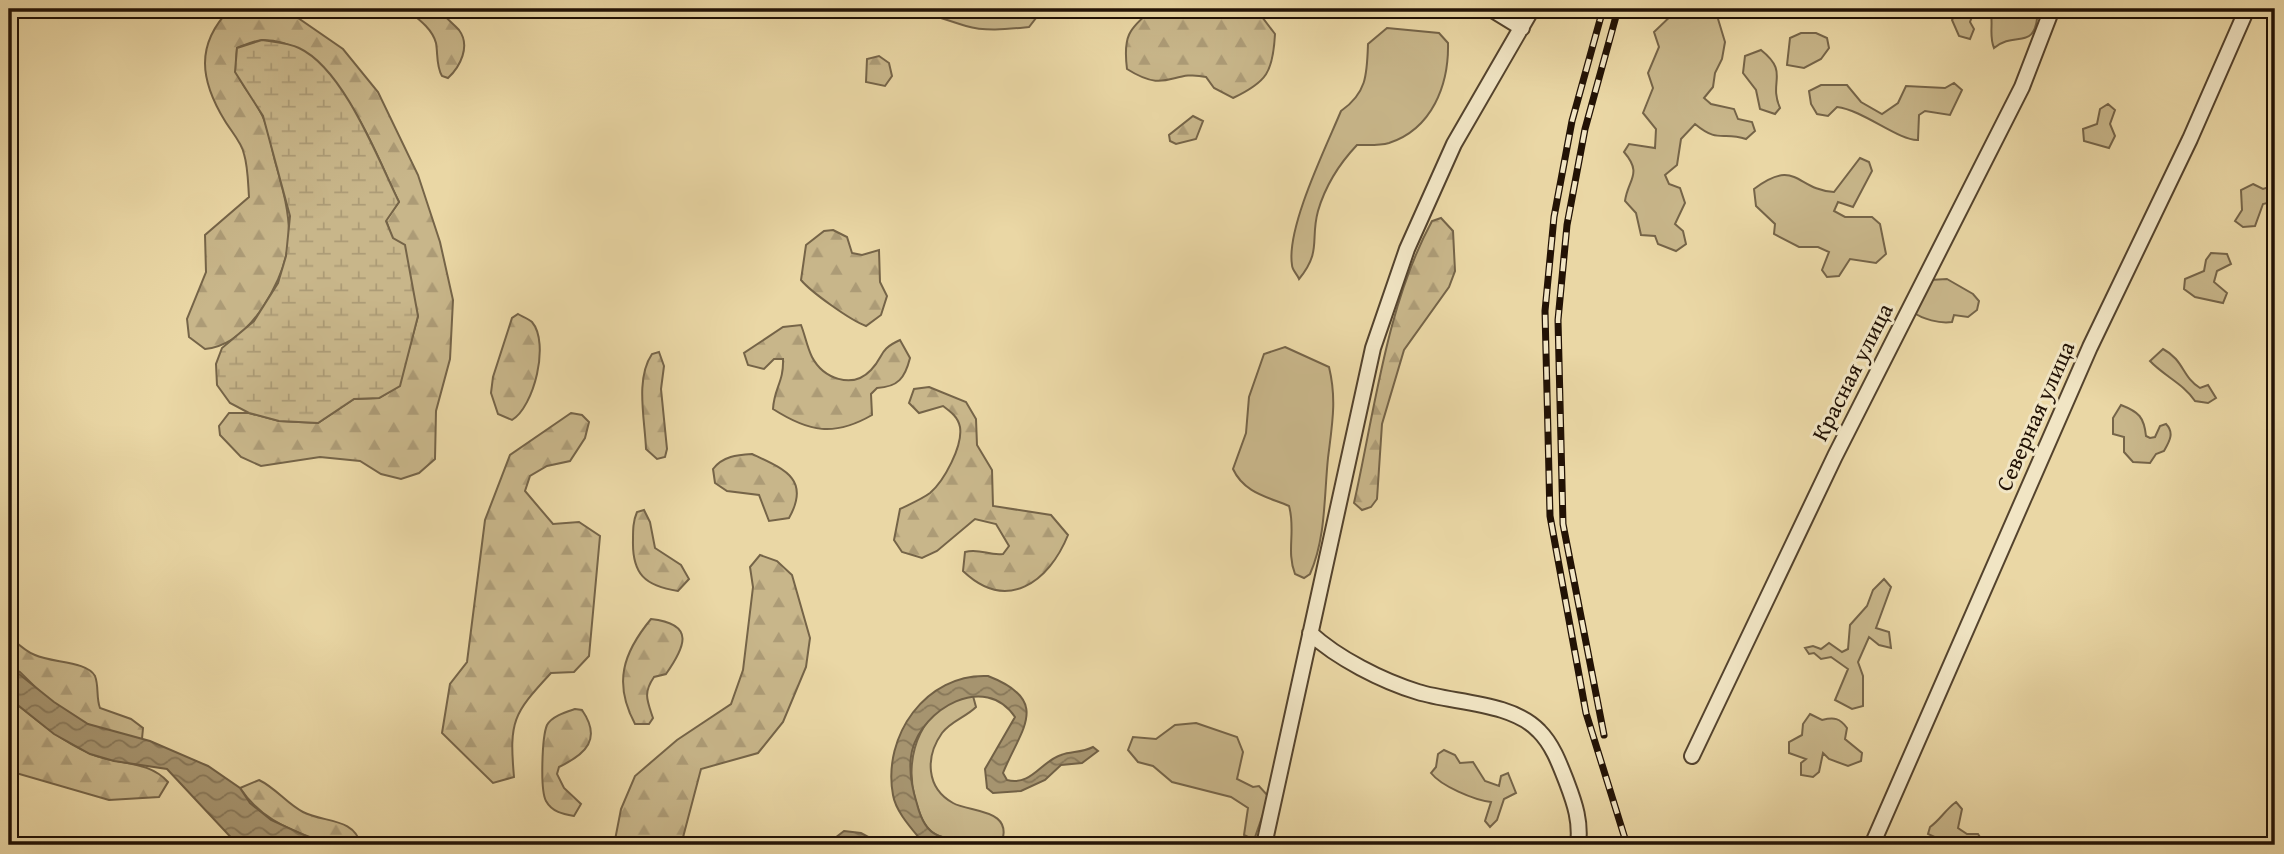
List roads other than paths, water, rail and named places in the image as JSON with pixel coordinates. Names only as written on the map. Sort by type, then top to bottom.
[{"type":"street","points":[[1491,9],[1522,28]]},
{"type":"street","points":[[1264,845],[1373,348],[1407,248],[1454,144],[1532,9]]},
{"type":"street","name":"Красная улица","points":[[1692,756],[1835,456],[2022,87],[2052,9]]},
{"type":"street","name":"Северная улица","points":[[1872,845],[2090,347],[2190,139],[2247,9]]},
{"type":"street","points":[[1310,633],[1323,645],[1417,692],[1478,703],[1522,719],[1539,730],[1557,757],[1577,809],[1578,845]]},
{"type":"water","points":[[9,666],[54,702],[88,724],[150,741],[208,766],[240,788],[250,803],[271,820],[315,840],[320,845],[238,845],[167,769],[114,761],[90,754],[54,734],[9,698]]},
{"type":"water","points":[[988,676],[1008,686],[1020,696],[1026,706],[1023,730],[1003,773],[1007,780],[1016,781],[1030,777],[1061,755],[1093,747],[1098,751],[1082,763],[1061,765],[1045,780],[1021,791],[993,793],[987,788],[985,769],[1015,717],[1002,704],[988,697],[956,701],[941,710],[918,736],[912,751],[911,771],[918,809],[926,826],[937,835],[963,840],[966,845],[925,845],[895,802],[891,773],[894,751],[913,712],[928,697],[945,685],[966,678]]},
{"type":"water","points":[[844,831],[861,833],[883,845],[826,845]]},
{"type":"railway","points":[[1603,9],[1572,121],[1554,217],[1545,311],[1550,516],[1586,713],[1627,845]]},
{"type":"railway","points":[[1604,735],[1563,524],[1558,320],[1567,225],[1585,129],[1618,9]]}]
